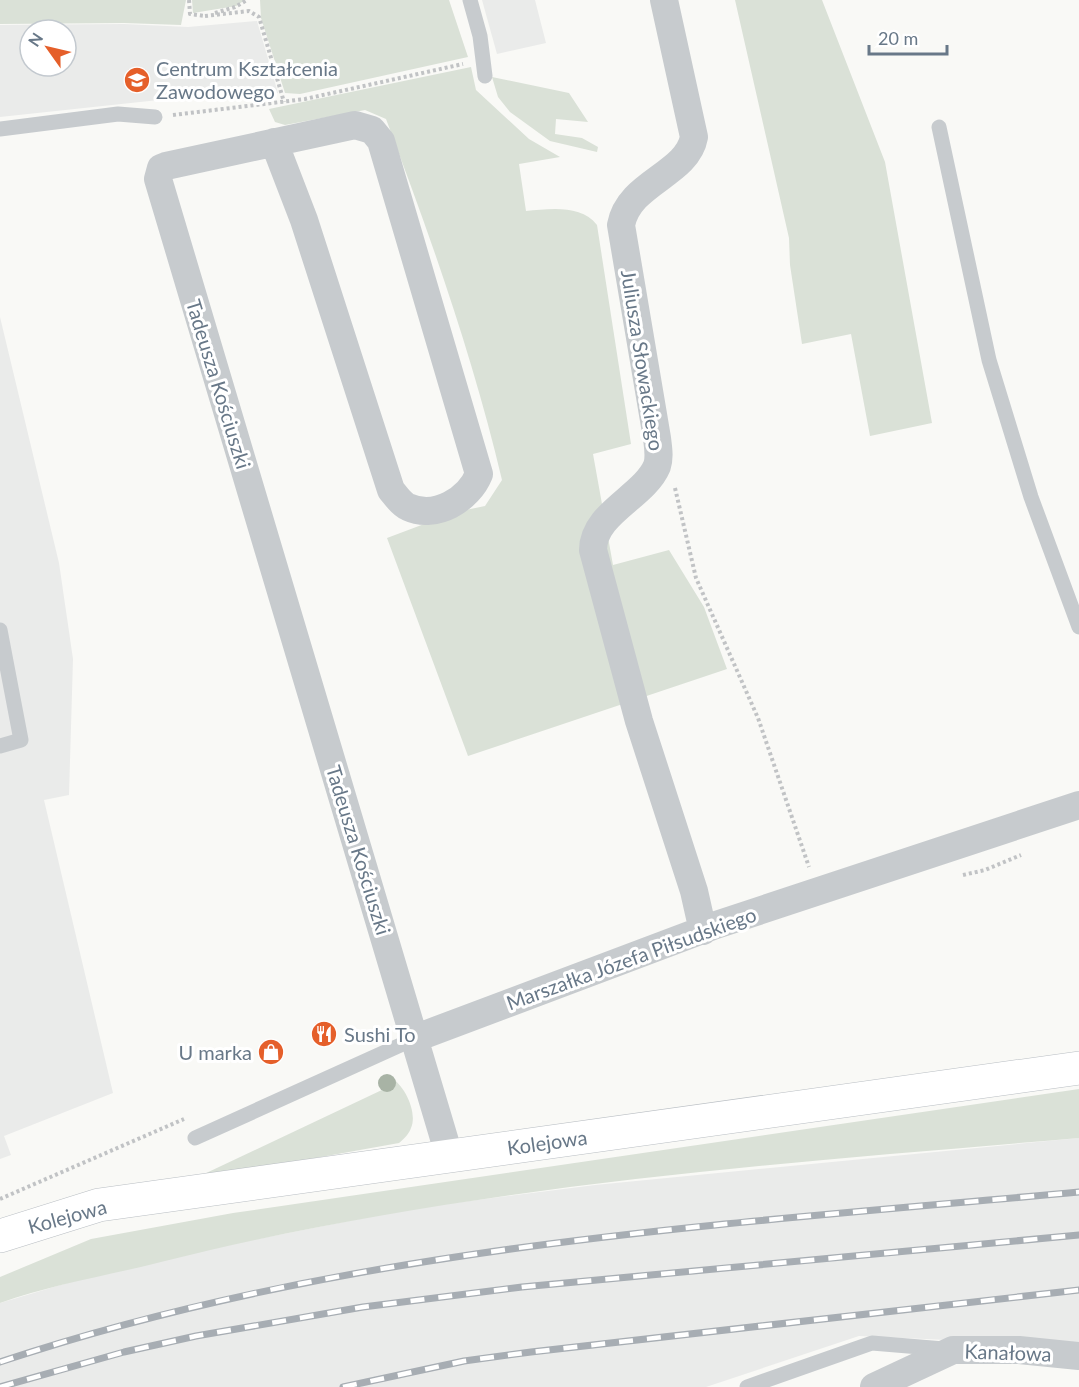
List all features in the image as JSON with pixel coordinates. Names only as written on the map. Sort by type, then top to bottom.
[{"type":"street","name":"Juliusza Słowackiego","points":[[664,0],[694,137],[689,153],[656,178],[626,208],[621,225],[657,438],[658,464],[647,480],[596,533],[593,550],[639,721],[694,891],[704,931]]},
{"type":"street","name":"Tadeusza Kościuszki","points":[[274,142],[304,220],[391,490],[408,507],[425,511],[449,506],[461,499],[474,488],[479,474],[381,141],[372,130],[355,124],[274,142],[166,166],[158,172],[158,179],[416,1038],[449,1155]]},
{"type":"street","name":"Marszałka Józefa Piłsudskiego","points":[[416,1038],[814,892],[1079,805]]},
{"type":"street","name":"Kolejowa","points":[[9,1233],[99,1205],[1079,1068]]},
{"type":"street","name":"Kanałowa","points":[[874,1387],[953,1350],[1019,1350],[1079,1356]]},
{"type":"lane","points":[[470,0],[480,36],[485,76]]},
{"type":"lane","points":[[0,129],[118,114],[155,117]]},
{"type":"lane","points":[[939,127],[989,360],[1031,496],[1079,627]]},
{"type":"lane","points":[[0,630],[21,740],[0,746]]},
{"type":"lane","name":"Marszałka Józefa Piłsudskiego","points":[[195,1138],[416,1038]]},
{"type":"lane","points":[[747,1387],[872,1343],[953,1350]]},
{"type":"path","points":[[189,0],[190,15],[205,16],[249,11],[259,17],[284,102]]},
{"type":"path","points":[[205,16],[235,7],[247,0]]},
{"type":"path","points":[[155,117],[284,102],[465,63]]},
{"type":"path","points":[[690,553],[696,578],[758,718],[806,852],[814,892]]},
{"type":"shaded area","points":[[0,0],[186,0],[181,25],[78,23],[78,18],[18,18],[18,24],[0,24]]},
{"type":"shaded area","points":[[192,0],[245,0],[236,6],[193,13]]},
{"type":"shaded area","points":[[260,0],[449,0],[468,57],[300,94],[285,93],[261,18]]},
{"type":"shaded area","points":[[482,0],[535,0],[546,43],[497,54]]},
{"type":"shaded area","points":[[735,0],[822,0],[885,162],[932,423],[870,436],[851,334],[802,344],[790,265],[789,238]]},
{"type":"shaded area","name":"Centrum Kształcenia Zawodowego","points":[[257,21],[278,93],[224,93],[0,117],[0,25],[18,25],[18,78],[78,78],[78,24],[188,27]]},
{"type":"shaded area","points":[[471,67],[476,90],[529,139],[560,157],[519,164],[526,211],[564,209],[582,214],[597,225],[631,444],[593,454],[613,565],[669,550],[704,607],[727,669],[468,756],[387,538],[456,512],[485,506],[502,480],[478,388],[435,253],[386,119],[365,110],[285,125],[275,122],[269,109]]},
{"type":"shaded area","points":[[492,77],[569,93],[588,122],[556,119],[555,134],[582,138],[598,147],[597,152],[550,141],[510,112],[498,97]]},
{"type":"shaded area","points":[[0,317],[59,563],[73,659],[69,795],[44,800],[113,1093],[4,1136],[11,1155],[0,1159]]},
{"type":"shaded area","points":[[390,1077],[405,1092],[413,1114],[410,1130],[399,1143],[203,1178],[202,1175],[384,1089],[380,1079]]},
{"type":"shaded area","points":[[1079,1089],[1079,1138],[734,1169],[504,1196],[277,1235],[61,1285],[0,1303],[0,1277],[91,1239],[233,1213]]},
{"type":"shaded area","points":[[1079,1138],[1079,1346],[859,1336],[706,1387],[0,1387],[0,1303],[131,1264],[414,1208],[595,1185]]},
{"type":"railway","points":[[0,1362],[131,1323],[264,1291],[399,1266],[534,1246],[670,1230],[1079,1192]]},
{"type":"railway","points":[[0,1387],[124,1352],[196,1336],[363,1307],[522,1287],[1079,1235]]},
{"type":"railway","points":[[343,1387],[464,1361],[531,1352],[1079,1290]]},
{"type":"place","name":"Centrum Kształcenia Zawodowego","points":[[137,80]]},
{"type":"place","name":"Sushi To","points":[[324,1034]]},
{"type":"place","name":"U marka","points":[[271,1052]]}]
